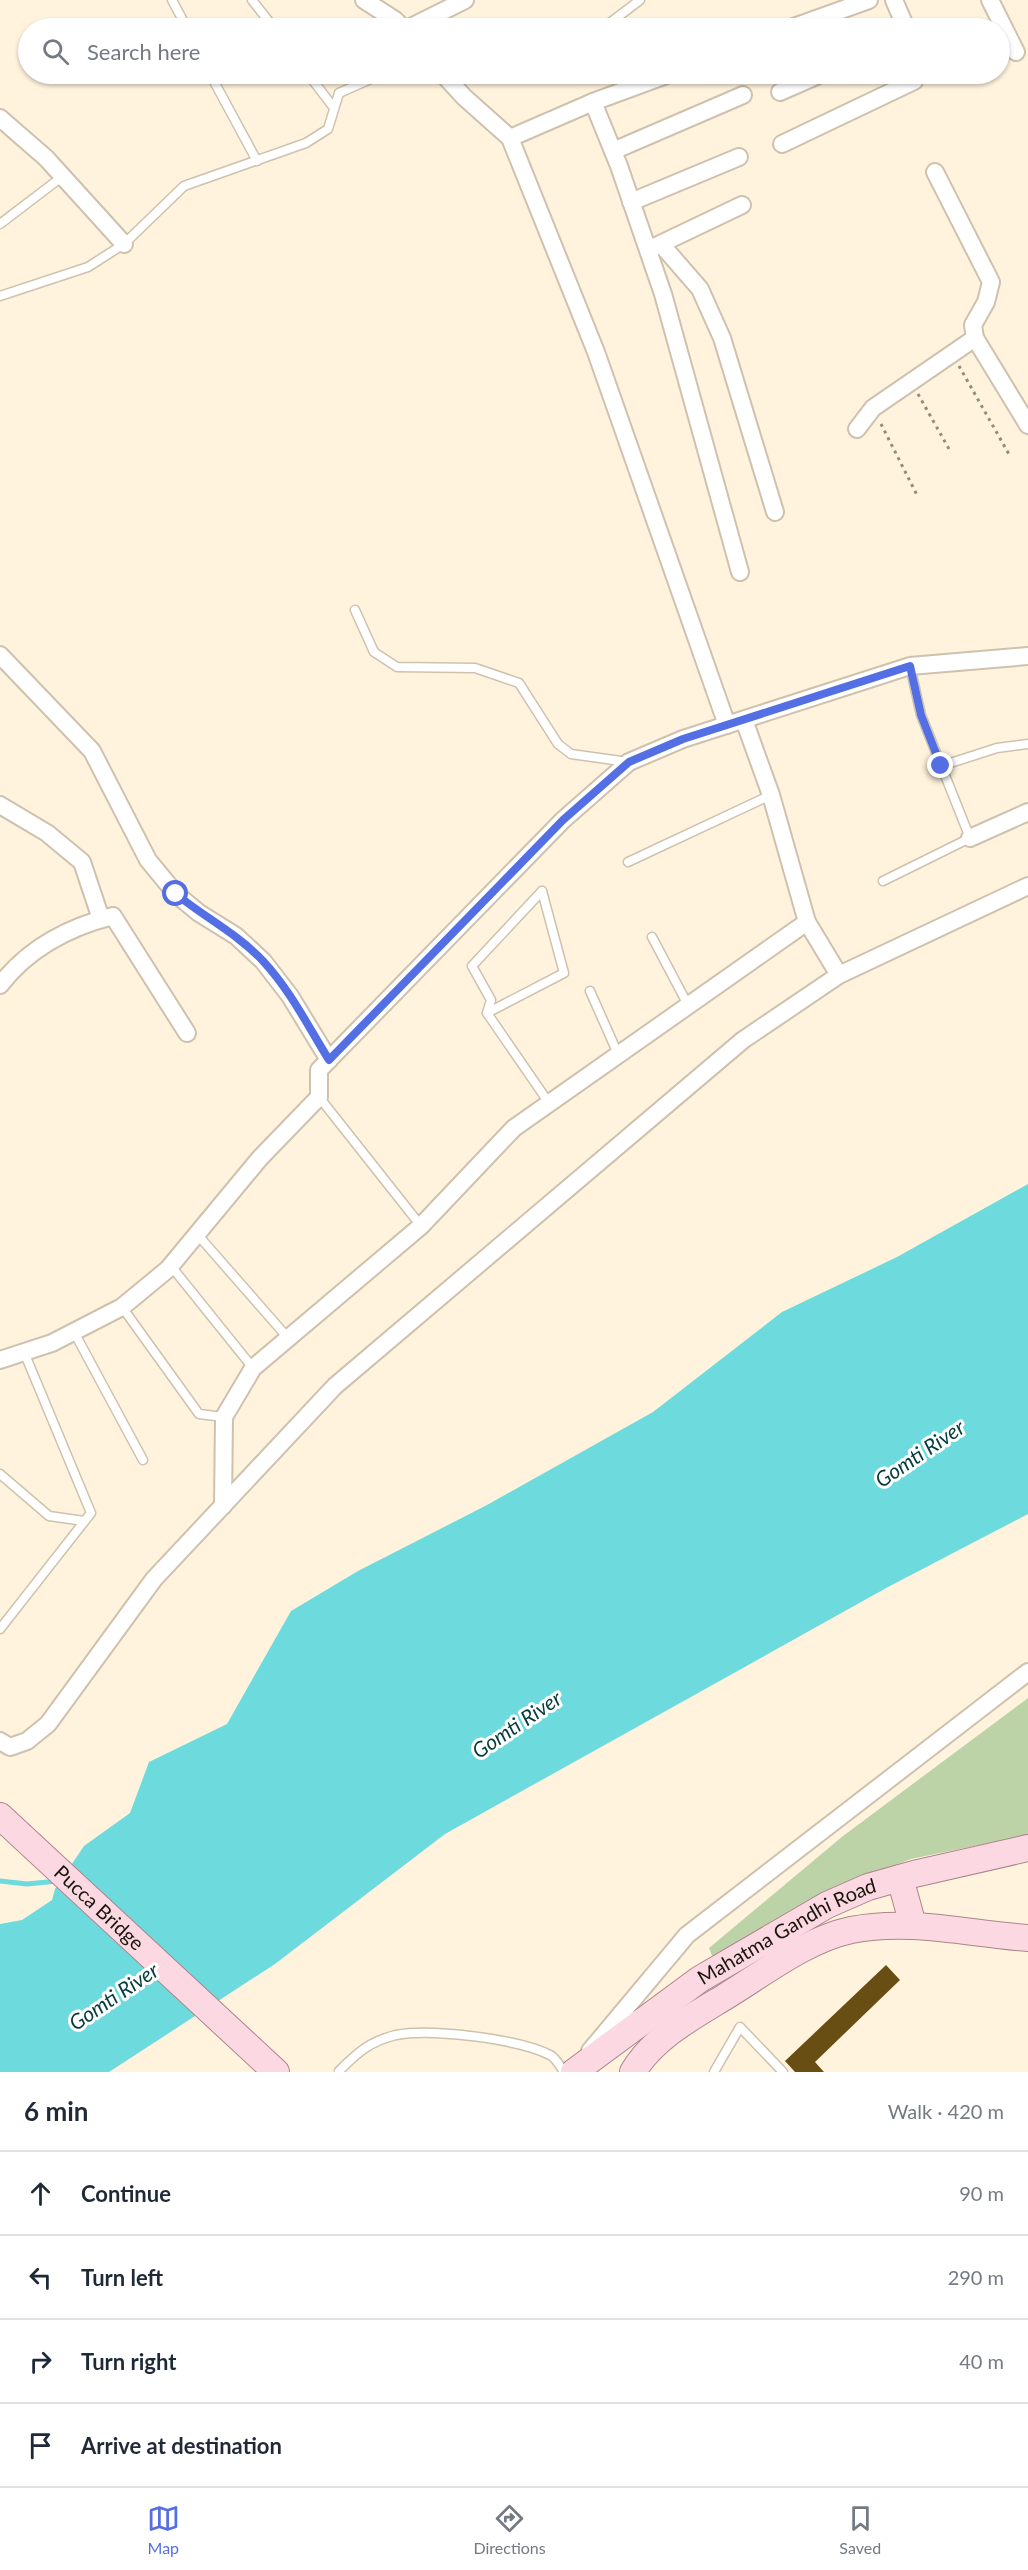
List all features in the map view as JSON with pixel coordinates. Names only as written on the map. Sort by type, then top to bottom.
[{"type":"main road","name":"Pucca Bridge","points":[[0,1816],[276,2072]]},
{"type":"main road","name":"Mahatma Gandhi Road","points":[[573,2072],[700,1979],[827,1905],[868,1887],[1028,1848]]},
{"type":"main road","points":[[900,1878],[913,1925]]},
{"type":"main road","name":"Mahatma Gandhi Road","points":[[633,2072],[643,2054],[689,2019],[810,1945],[851,1930],[913,1925],[1028,1938]]},
{"type":"street","points":[[364,0],[392,18]]},
{"type":"street","points":[[429,18],[465,0]]},
{"type":"street","points":[[819,18],[869,0]]},
{"type":"street","points":[[894,0],[902,18]]},
{"type":"street","points":[[990,0],[999,18]]},
{"type":"street","points":[[1010,40],[1016,52]]},
{"type":"street","points":[[452,84],[510,138],[596,352],[727,725]]},
{"type":"street","points":[[510,138],[593,102],[642,84]]},
{"type":"street","points":[[780,92],[798,84]]},
{"type":"street","points":[[782,144],[908,84]]},
{"type":"street","points":[[613,151],[743,95]]},
{"type":"street","points":[[593,102],[631,202],[655,247],[663,294],[740,572]]},
{"type":"street","points":[[0,118],[46,158],[124,244]]},
{"type":"street","points":[[631,202],[739,157]]},
{"type":"street","points":[[934,172],[991,282],[986,302],[973,325],[975,338],[1028,425]]},
{"type":"street","points":[[655,247],[742,206]]},
{"type":"street","points":[[655,247],[700,289],[722,338],[775,512]]},
{"type":"street","points":[[857,429],[873,408],[975,338]]},
{"type":"street","points":[[0,654],[26,678],[92,751],[147,860],[176,894],[199,913],[236,936],[263,961],[290,996],[329,1060]]},
{"type":"street","points":[[0,1360],[52,1343],[122,1307],[171,1266],[260,1158],[319,1097],[319,1070],[563,820],[629,762],[683,739],[910,666],[1028,656]]},
{"type":"street","points":[[744,720],[771,795],[807,922],[838,975]]},
{"type":"street","points":[[0,805],[47,833],[82,862],[101,919]]},
{"type":"street","points":[[970,838],[1028,812]]},
{"type":"street","points":[[0,1741],[10,1747],[19,1744],[27,1741],[48,1724],[154,1579],[335,1386],[743,1040],[838,975],[1028,886]]},
{"type":"street","points":[[0,985],[13,969],[41,945],[113,916],[187,1033]]},
{"type":"street","points":[[223,1506],[224,1417],[253,1368],[421,1226],[514,1128],[807,922]]},
{"type":"street","points":[[573,2072],[687,1935],[1028,1672]]},
{"type":"lane","points":[[172,0],[182,18]]},
{"type":"lane","points":[[252,0],[266,18]]},
{"type":"lane","points":[[616,18],[640,0]]},
{"type":"lane","points":[[215,84],[257,161]]},
{"type":"lane","points":[[316,84],[334,108]]},
{"type":"lane","points":[[0,296],[88,267],[124,244],[184,186],[306,143],[328,129],[339,93],[359,84]]},
{"type":"lane","points":[[0,224],[63,176]]},
{"type":"lane","points":[[355,610],[374,652],[397,667],[475,668],[519,683],[558,744],[572,754],[629,762]]},
{"type":"lane","points":[[883,881],[970,838],[921,715],[910,666]]},
{"type":"lane","points":[[941,766],[997,748],[1028,744]]},
{"type":"lane","points":[[628,862],[771,795]]},
{"type":"lane","points":[[542,891],[564,973],[487,1013],[491,1000],[472,966],[542,891]]},
{"type":"lane","points":[[652,937],[688,1005]]},
{"type":"lane","points":[[590,991],[618,1054]]},
{"type":"lane","points":[[487,1013],[549,1103]]},
{"type":"lane","points":[[319,1097],[421,1226]]},
{"type":"lane","points":[[197,1234],[288,1338]]},
{"type":"lane","points":[[171,1266],[253,1368]]},
{"type":"lane","points":[[122,1307],[199,1414],[224,1417]]},
{"type":"lane","points":[[74,1332],[143,1460]]},
{"type":"lane","points":[[0,1629],[91,1513],[24,1352]]},
{"type":"lane","points":[[2,1478],[49,1516],[84,1521]]},
{"type":"lane","points":[[714,2072],[740,2027],[783,2072]]},
{"type":"lane","points":[[339,2071],[364,2047],[397,2035],[445,2034],[521,2044],[552,2056],[564,2072]]},
{"type":"path","points":[[952,354],[1010,456]]},
{"type":"path","points":[[911,382],[949,449]]},
{"type":"path","points":[[873,408],[917,495]]},
{"type":"green space","points":[[1028,1698],[1028,1835],[911,1859],[845,1884],[714,1961],[709,1948],[843,1836]]},
{"type":"water","name":"Gomti River","points":[[1028,1184],[1028,1514],[888,1587],[445,1834],[275,1964],[109,2072],[0,2072],[0,1924],[22,1920],[52,1900],[55,1889],[84,1846],[130,1813],[149,1762],[227,1724],[291,1611],[358,1571],[487,1505],[653,1412],[782,1312],[897,1257]]},
{"type":"building","points":[[886,1965],[900,1980],[815,2062],[824,2072],[795,2072],[785,2061]]},
{"type":"waterway","points":[[0,1881],[27,1884],[58,1881]]},
{"type":"route","points":[[176,894],[199,913],[236,936],[263,961],[290,996],[329,1060],[563,820],[629,762],[683,739],[910,666],[921,715],[941,766]]}]
